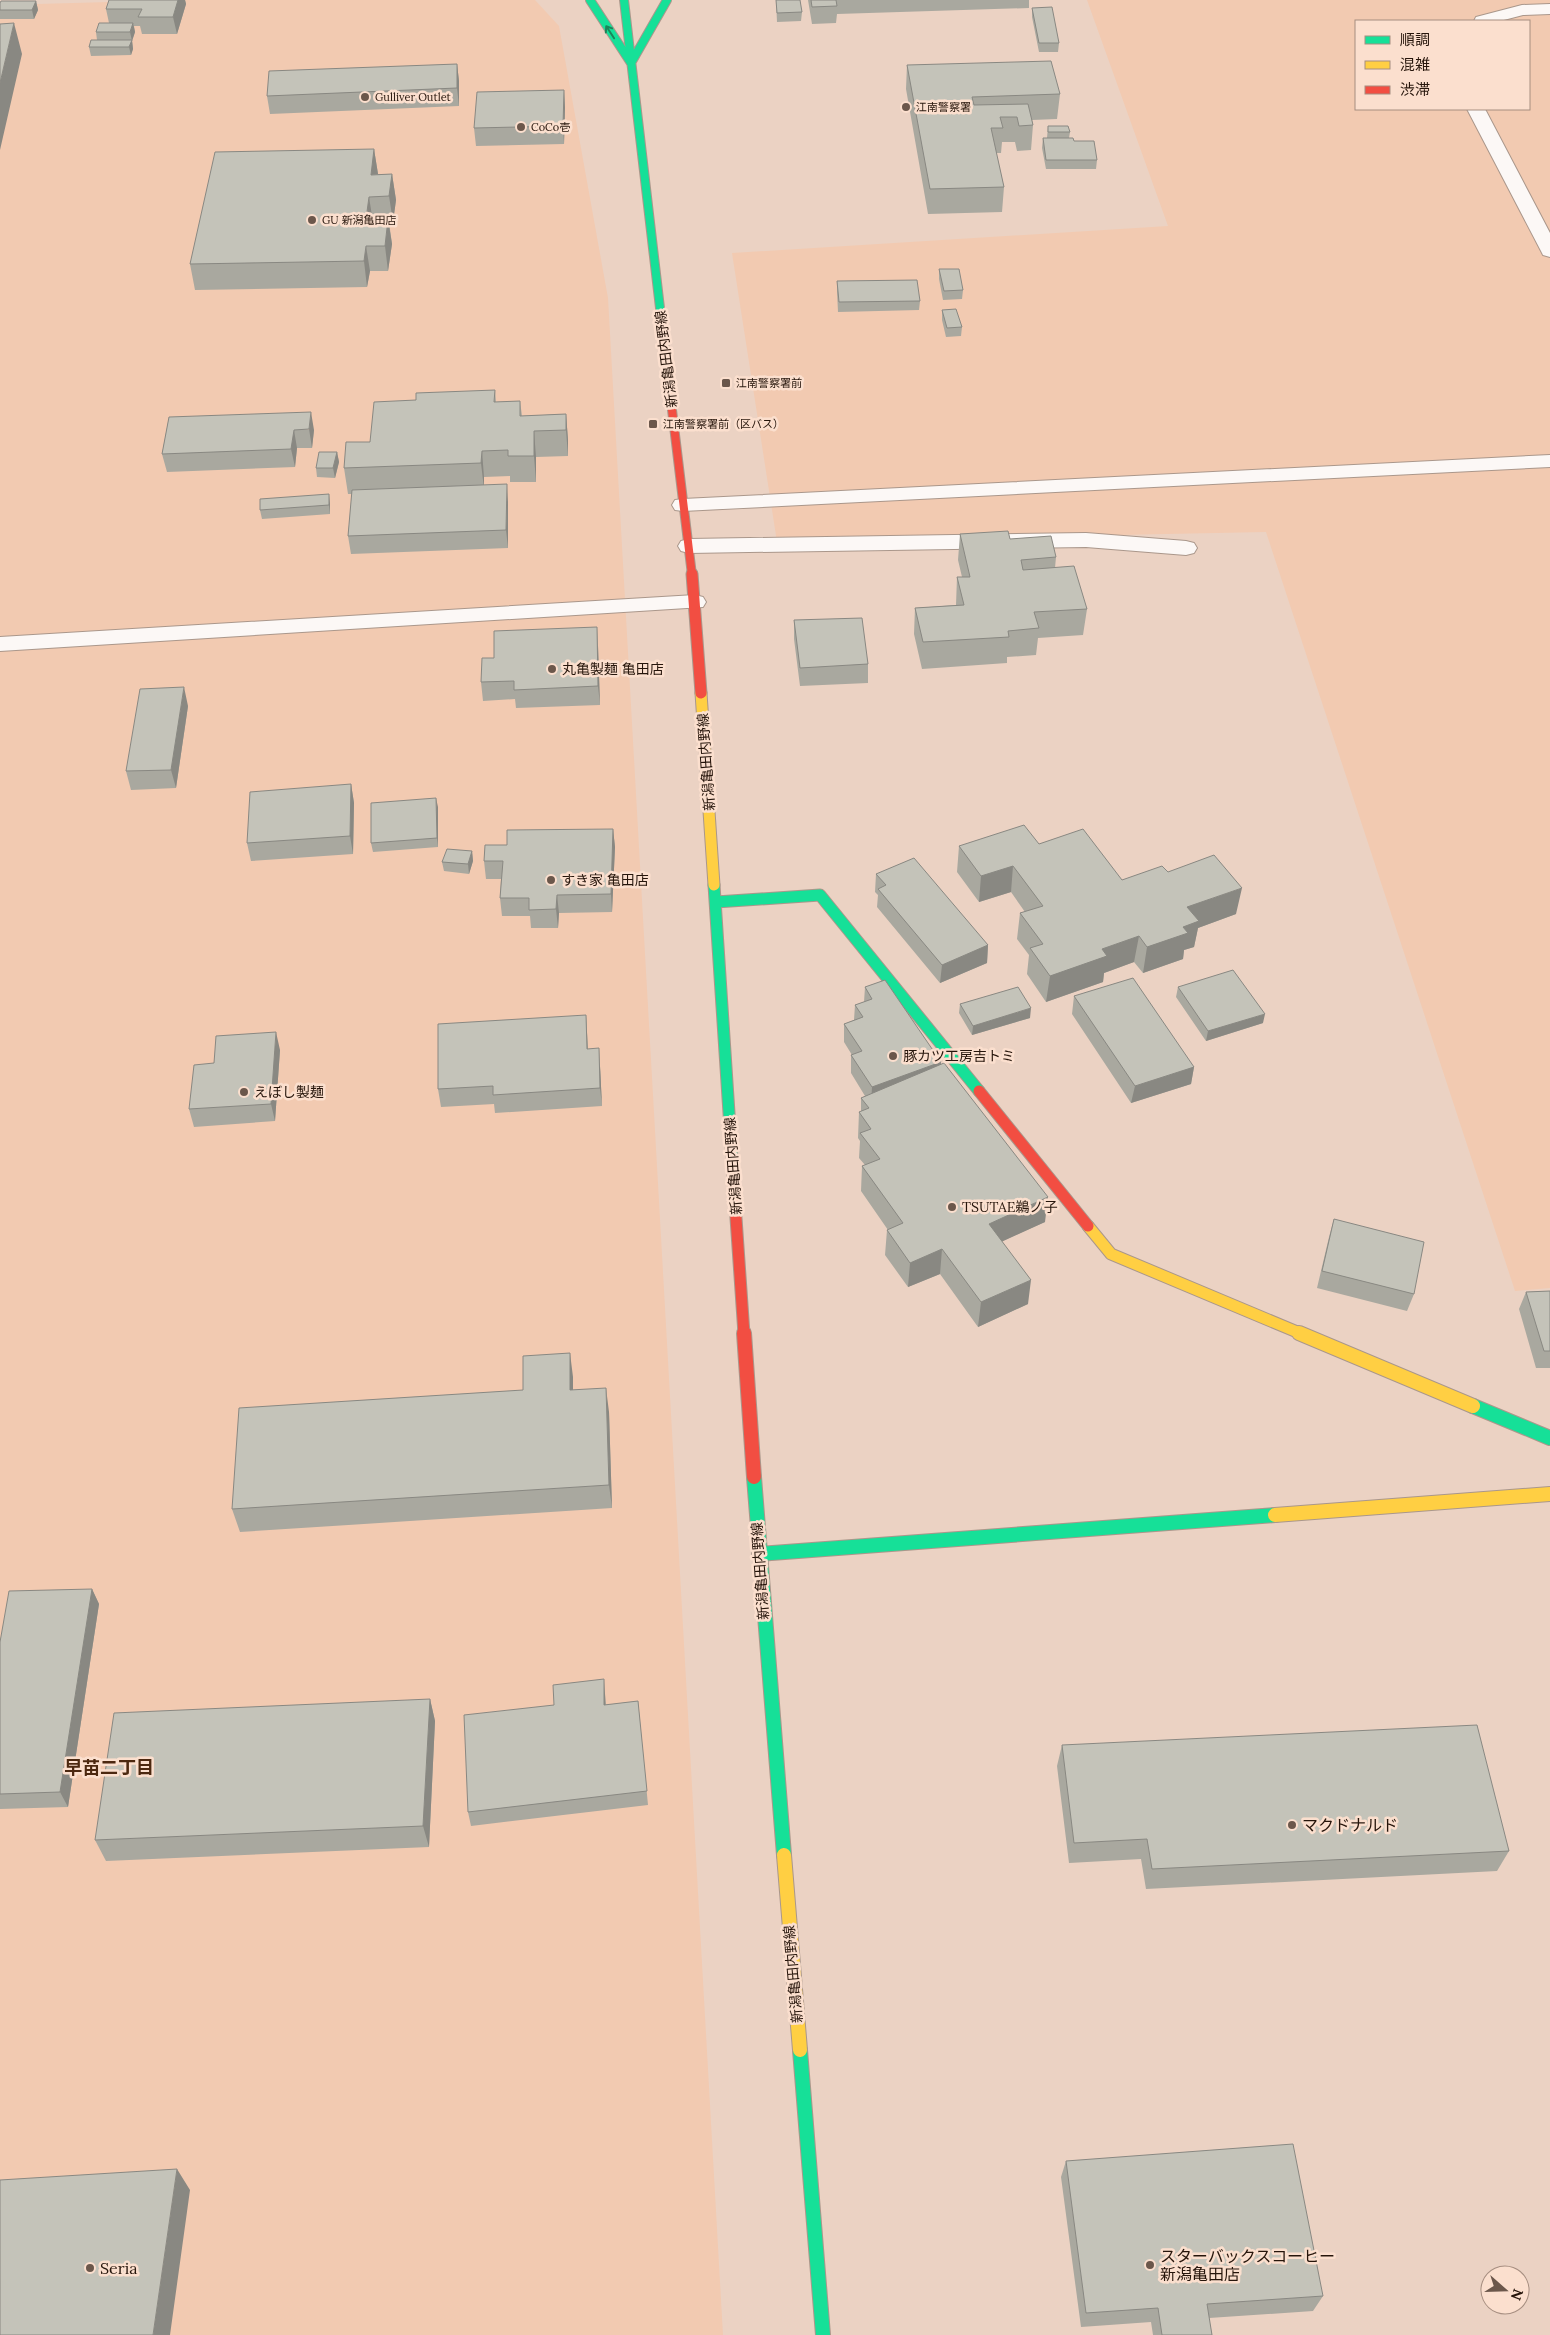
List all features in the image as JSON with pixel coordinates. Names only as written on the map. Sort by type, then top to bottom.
[{"type":"main road","points":[[590,0],[631,64],[667,0]]},
{"type":"main road","name":"新潟亀田内野線","points":[[624,0],[695,602],[759,1554],[823,2335]]},
{"type":"main road","points":[[716,902],[820,896],[1111,1254],[1550,1438]]},
{"type":"main road","points":[[759,1554],[1550,1494]]},
{"type":"street","points":[[1486,20],[1522,10],[1550,9]]},
{"type":"street","points":[[1477,110],[1550,251]]},
{"type":"street","points":[[683,505],[1550,462]]},
{"type":"street","points":[[688,546],[1086,540],[1186,548]]},
{"type":"street","points":[[0,644],[695,602]]},
{"type":"shaded area","points":[[183,0],[535,0],[559,26],[608,298],[723,2335],[0,2335],[0,5]]},
{"type":"shaded area","points":[[1087,0],[1550,0],[1550,1288],[1515,1291],[1266,532],[777,542],[732,253],[1168,226]]},
{"type":"building","points":[[109,0],[178,0],[173,17],[138,17],[142,9],[106,9]]},
{"type":"building","points":[[776,0],[800,0],[802,12],[777,13]]},
{"type":"building","points":[[811,0],[836,0],[837,6],[812,7]]},
{"type":"building","points":[[1,1],[36,1],[32,10],[0,10]]},
{"type":"building","points":[[1052,7],[1059,43],[1039,43],[1032,8]]},
{"type":"building","points":[[14,23],[0,83],[0,24]]},
{"type":"building","points":[[99,23],[133,23],[130,32],[96,32]]},
{"type":"building","points":[[91,40],[132,40],[129,47],[89,47]]},
{"type":"building","points":[[1051,61],[1060,94],[972,97],[974,105],[1028,104],[1033,125],[1019,126],[1017,117],[1000,117],[1003,128],[991,128],[1004,187],[930,189],[907,65]]},
{"type":"building","points":[[457,64],[457,88],[267,96],[269,71]]},
{"type":"building","points":[[564,90],[563,126],[474,128],[477,92]]},
{"type":"building","points":[[1048,126],[1068,126],[1070,132],[1048,132]]},
{"type":"building","points":[[1043,138],[1073,138],[1074,141],[1094,141],[1097,160],[1046,160]]},
{"type":"building","points":[[374,149],[371,175],[392,174],[389,196],[369,197],[366,219],[388,219],[385,246],[366,246],[364,261],[190,264],[215,152]]},
{"type":"building","points":[[939,269],[959,269],[963,290],[944,291]]},
{"type":"building","points":[[917,280],[920,301],[839,302],[837,281]]},
{"type":"building","points":[[956,309],[962,327],[947,328],[942,310]]},
{"type":"building","points":[[495,390],[494,402],[520,401],[520,416],[566,414],[566,430],[534,431],[534,456],[508,456],[508,450],[482,451],[481,463],[344,468],[346,442],[370,442],[374,402],[416,400],[416,393]]},
{"type":"building","points":[[311,412],[309,429],[294,430],[291,449],[162,454],[169,417]]},
{"type":"building","points":[[319,452],[337,452],[333,468],[316,468]]},
{"type":"building","points":[[507,484],[506,530],[348,536],[352,490]]},
{"type":"building","points":[[329,494],[329,505],[260,510],[260,499]]},
{"type":"building","points":[[1008,531],[1010,539],[1051,536],[1056,557],[1021,560],[1023,570],[1074,566],[1087,609],[1034,612],[1039,628],[1008,631],[1009,637],[923,642],[915,608],[964,605],[957,577],[970,577],[960,534]]},
{"type":"building","points":[[862,618],[868,664],[800,668],[794,620]]},
{"type":"building","points":[[597,627],[598,686],[514,690],[514,681],[481,682],[482,658],[494,658],[494,631]]},
{"type":"building","points":[[184,687],[171,770],[126,771],[140,689]]},
{"type":"building","points":[[351,784],[350,836],[247,843],[250,792]]},
{"type":"building","points":[[436,798],[437,838],[371,843],[371,803]]},
{"type":"building","points":[[1024,825],[1039,844],[1083,829],[1122,880],[1162,866],[1168,872],[1214,855],[1242,888],[1187,907],[1199,921],[1183,927],[1188,933],[1147,947],[1139,936],[1102,949],[1107,956],[1050,976],[1030,948],[1043,944],[1020,913],[1043,906],[1013,866],[981,876],[959,846]]},
{"type":"building","points":[[613,829],[611,894],[557,895],[556,909],[529,910],[529,898],[500,898],[503,861],[484,861],[485,845],[507,845],[507,830]]},
{"type":"building","points":[[447,849],[472,851],[468,864],[442,862]]},
{"type":"building","points":[[914,858],[988,945],[942,965],[878,889],[886,885],[876,874]]},
{"type":"building","points":[[1233,970],[1265,1014],[1208,1031],[1178,987]]},
{"type":"building","points":[[1133,978],[1194,1067],[1135,1086],[1074,996]]},
{"type":"building","points":[[885,980],[941,1062],[872,1087],[851,1055],[862,1051],[844,1024],[863,1017],[855,1005],[872,999],[865,987]]},
{"type":"building","points":[[1018,987],[1031,1008],[973,1026],[960,1004]]},
{"type":"building","points":[[586,1015],[587,1049],[599,1048],[600,1088],[493,1095],[493,1086],[438,1089],[438,1024]]},
{"type":"building","points":[[276,1032],[271,1104],[189,1109],[194,1065],[214,1063],[216,1036]]},
{"type":"building","name":"TSUTAE鵜ノ子","points":[[944,1063],[1048,1197],[989,1224],[1031,1280],[981,1302],[942,1249],[910,1263],[887,1230],[903,1223],[862,1166],[880,1159],[860,1133],[871,1129],[859,1112],[869,1108],[861,1098]]},
{"type":"building","points":[[1334,1219],[1424,1242],[1414,1294],[1322,1271]]},
{"type":"building","points":[[1550,1291],[1550,1351],[1544,1351],[1526,1292]]},
{"type":"building","points":[[570,1353],[570,1390],[606,1388],[609,1485],[232,1509],[239,1408],[523,1390],[523,1356]]},
{"type":"building","points":[[92,1589],[60,1792],[0,1794],[0,1642],[9,1591]]},
{"type":"building","points":[[604,1679],[604,1705],[638,1701],[647,1791],[468,1812],[464,1715],[554,1705],[553,1685]]},
{"type":"building","points":[[430,1699],[423,1826],[95,1840],[114,1713]]},
{"type":"building","points":[[1477,1725],[1509,1851],[1152,1869],[1147,1839],[1074,1843],[1062,1745]]},
{"type":"building","points":[[1293,2144],[1323,2296],[1207,2304],[1212,2335],[1162,2335],[1158,2308],[1086,2313],[1066,2161]]},
{"type":"building","name":"Seria","points":[[177,2169],[153,2335],[0,2335],[0,2180]]},
{"type":"traffic: fast","points":[[590,0],[631,63],[667,0]]},
{"type":"traffic: fast","points":[[624,0],[669,385]]},
{"type":"traffic: fast","points":[[714,885],[734,1189]]},
{"type":"traffic: fast","points":[[716,902],[820,895],[979,1091]]},
{"type":"traffic: fast","points":[[1473,1406],[1550,1438]]},
{"type":"traffic: fast","points":[[754,1477],[784,1855]]},
{"type":"traffic: fast","points":[[759,1554],[1275,1515]]},
{"type":"traffic: fast","points":[[800,2050],[823,2335]]},
{"type":"traffic: slow","points":[[701,693],[714,885]]},
{"type":"traffic: slow","points":[[1088,1226],[1111,1254],[1473,1406]]},
{"type":"traffic: slow","points":[[1275,1515],[1550,1494]]},
{"type":"traffic: slow","points":[[784,1855],[800,2050]]},
{"type":"traffic: jam","points":[[669,385],[695,602],[701,693]]},
{"type":"traffic: jam","points":[[979,1091],[1088,1226]]},
{"type":"traffic: jam","points":[[734,1189],[754,1477]]},
{"type":"place","name":"Gulliver Outlet","points":[[365,97]]},
{"type":"place","name":"江南警察署","points":[[906,107]]},
{"type":"place","name":"CoCo壱","points":[[521,127]]},
{"type":"place","name":"GU 新潟亀田店","points":[[312,220]]},
{"type":"place","name":"江南警察署前","points":[[726,383]]},
{"type":"place","name":"江南警察署前（区バス）","points":[[653,424]]},
{"type":"place","name":"丸亀製麺 亀田店","points":[[552,669]]},
{"type":"place","name":"すき家 亀田店","points":[[551,880]]},
{"type":"place","name":"豚カツ工房吉トミ","points":[[893,1056]]},
{"type":"place","name":"えぼし製麺","points":[[244,1092]]},
{"type":"place","name":"TSUTAE鵜ノ子","points":[[952,1207]]},
{"type":"place","name":"マクドナルド","points":[[1292,1825]]},
{"type":"place","name":"スターバックスコーヒー 新潟亀田店","points":[[1150,2265]]},
{"type":"place","name":"Seria","points":[[90,2268]]},
{"type":"district","name":"早苗二丁目","points":[[109,1767]]}]
